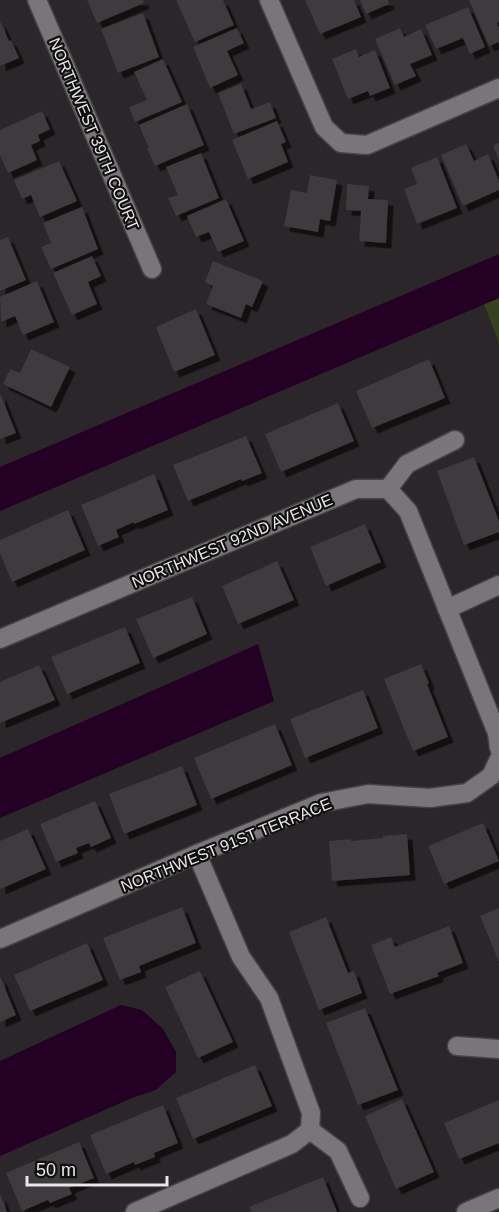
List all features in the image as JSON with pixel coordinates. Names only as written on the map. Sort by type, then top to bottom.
[{"type":"street","name":"NORTHWEST 39TH COURT","points":[[37,0],[152,269]]},
{"type":"street","points":[[269,0],[324,127],[340,143],[367,145],[499,88]]},
{"type":"street","points":[[454,440],[407,464],[388,489],[408,511],[498,733],[499,748]]},
{"type":"street","name":"NORTHWEST 92ND AVENUE","points":[[0,639],[356,489],[388,489]]},
{"type":"street","points":[[447,609],[499,585]]},
{"type":"street","points":[[495,779],[499,759]]},
{"type":"street","name":"NORTHWEST 91ST TERRACE","points":[[0,939],[321,803],[368,794],[430,798],[467,793],[495,779]]},
{"type":"street","points":[[135,1212],[292,1144],[310,1130],[311,1113],[269,998],[241,957],[197,854]]},
{"type":"street","points":[[457,1046],[499,1049]]},
{"type":"street","points":[[310,1130],[338,1151],[360,1198]]},
{"type":"street","points":[[466,1212],[499,1198]]},
{"type":"green space","points":[[499,298],[499,343],[484,304]]},
{"type":"shaded area","points":[[499,254],[499,298],[0,511],[0,467]]},
{"type":"shaded area","points":[[258,644],[274,701],[0,818],[0,758]]},
{"type":"shaded area","points":[[121,1005],[142,1010],[163,1029],[176,1052],[176,1072],[156,1090],[132,1098],[0,1156],[0,1061]]},
{"type":"building","points":[[87,0],[143,0],[144,3],[97,23]]},
{"type":"building","points":[[176,0],[223,0],[234,25],[195,42]]},
{"type":"building","points":[[305,0],[354,0],[361,17],[320,34]]},
{"type":"building","points":[[360,0],[388,0],[389,4],[366,14]]},
{"type":"building","points":[[469,0],[499,0],[499,22],[497,23],[499,42],[489,46]]},
{"type":"building","points":[[468,7],[485,47],[470,54],[463,38],[436,49],[425,25]]},
{"type":"building","points":[[143,13],[159,57],[118,73],[101,29]]},
{"type":"building","points":[[0,21],[19,58],[0,66]]},
{"type":"building","points":[[237,28],[244,43],[227,51],[238,75],[210,88],[193,47]]},
{"type":"building","points":[[400,28],[404,37],[421,29],[432,55],[410,64],[416,76],[395,85],[375,39]]},
{"type":"building","points":[[356,49],[359,57],[375,50],[390,88],[370,96],[368,91],[348,99],[332,59]]},
{"type":"building","points":[[163,59],[182,102],[135,122],[129,107],[147,100],[134,72]]},
{"type":"building","points":[[241,84],[251,109],[270,102],[276,118],[234,134],[218,93]]},
{"type":"building","points":[[187,104],[204,145],[155,166],[139,125]]},
{"type":"building","points":[[42,111],[50,129],[38,135],[40,141],[31,145],[37,160],[8,173],[0,155],[0,130]]},
{"type":"building","points":[[277,121],[286,142],[281,144],[288,162],[248,179],[232,140]]},
{"type":"building","points":[[499,143],[499,160],[493,145]]},
{"type":"building","points":[[466,144],[474,161],[488,154],[499,181],[499,190],[463,206],[441,155]]},
{"type":"building","points":[[201,153],[219,198],[176,216],[168,198],[178,195],[166,167]]},
{"type":"building","points":[[437,157],[457,208],[417,224],[404,189],[417,184],[411,168]]},
{"type":"building","points":[[59,161],[77,201],[40,217],[31,195],[22,199],[14,180]]},
{"type":"building","points":[[310,175],[337,180],[330,221],[320,219],[318,232],[284,226],[291,190],[307,193]]},
{"type":"building","points":[[347,184],[369,186],[368,199],[388,200],[386,243],[359,241],[361,211],[346,210]]},
{"type":"building","points":[[226,199],[244,241],[218,252],[209,232],[196,237],[187,216]]},
{"type":"building","points":[[82,207],[98,249],[51,269],[41,247],[51,243],[43,223]]},
{"type":"building","points":[[8,237],[26,280],[0,291],[0,240]]},
{"type":"building","points":[[92,256],[101,276],[88,282],[97,304],[72,315],[53,273]]},
{"type":"building","points":[[213,261],[263,281],[252,307],[246,304],[241,318],[206,304],[213,286],[205,282]]},
{"type":"building","points":[[37,281],[54,322],[23,335],[15,316],[1,322],[0,297]]},
{"type":"building","points":[[196,309],[215,355],[174,372],[156,327]]},
{"type":"building","points":[[31,349],[70,367],[51,407],[3,384],[10,369],[20,373]]},
{"type":"building","points":[[429,359],[445,398],[372,428],[356,391]]},
{"type":"building","points":[[0,393],[16,433],[0,439]]},
{"type":"building","points":[[338,403],[354,441],[281,472],[265,434]]},
{"type":"building","points":[[246,436],[262,473],[242,481],[241,479],[188,501],[173,465]]},
{"type":"building","points":[[474,457],[499,521],[499,532],[464,545],[437,471]]},
{"type":"building","points":[[154,474],[168,510],[116,530],[119,537],[98,546],[81,505]]},
{"type":"building","points":[[68,510],[85,550],[12,582],[0,553],[0,540]]},
{"type":"building","points":[[365,524],[381,562],[326,586],[310,547]]},
{"type":"building","points":[[277,561],[294,600],[238,624],[222,586]]},
{"type":"building","points":[[192,597],[207,634],[153,658],[136,619]]},
{"type":"building","points":[[125,627],[140,663],[67,694],[51,657]]},
{"type":"building","points":[[421,664],[448,737],[413,751],[384,679]]},
{"type":"building","points":[[39,665],[55,700],[0,723],[0,682]]},
{"type":"building","points":[[363,690],[378,728],[305,758],[290,719]]},
{"type":"building","points":[[275,724],[292,765],[211,799],[194,758]]},
{"type":"building","points":[[182,766],[197,805],[124,834],[109,794]]},
{"type":"building","points":[[95,801],[111,838],[91,847],[89,843],[76,848],[78,853],[56,862],[40,824]]},
{"type":"building","points":[[483,823],[499,861],[444,884],[428,846]]},
{"type":"building","points":[[28,829],[46,869],[0,889],[0,841]]},
{"type":"building","points":[[407,834],[410,875],[332,881],[329,841],[351,839],[351,841]]},
{"type":"building","points":[[182,907],[196,943],[139,966],[141,972],[120,980],[103,938]]},
{"type":"building","points":[[499,908],[499,962],[480,916]]},
{"type":"building","points":[[326,917],[348,973],[354,971],[362,993],[319,1010],[289,932]]},
{"type":"building","points":[[449,926],[463,963],[437,973],[439,976],[390,994],[371,945],[391,937],[395,947]]},
{"type":"building","points":[[87,943],[103,980],[30,1011],[14,975]]},
{"type":"building","points":[[200,971],[233,1042],[198,1058],[165,987]]},
{"type":"building","points":[[0,976],[16,1015],[0,1022]]},
{"type":"building","points":[[365,1008],[398,1090],[358,1105],[326,1023]]},
{"type":"building","points":[[255,1065],[272,1106],[193,1139],[176,1098]]},
{"type":"building","points":[[402,1099],[434,1172],[396,1189],[365,1116]]},
{"type":"building","points":[[499,1100],[499,1143],[459,1159],[444,1123]]},
{"type":"building","points":[[163,1105],[178,1143],[154,1153],[155,1157],[135,1165],[134,1162],[106,1174],[90,1135]]},
{"type":"building","points":[[79,1142],[94,1178],[69,1188],[72,1194],[50,1203],[48,1200],[22,1211],[6,1173]]},
{"type":"building","points":[[323,1177],[337,1212],[252,1212],[249,1207]]},
{"type":"building","points":[[0,1194],[7,1212],[0,1212]]}]
